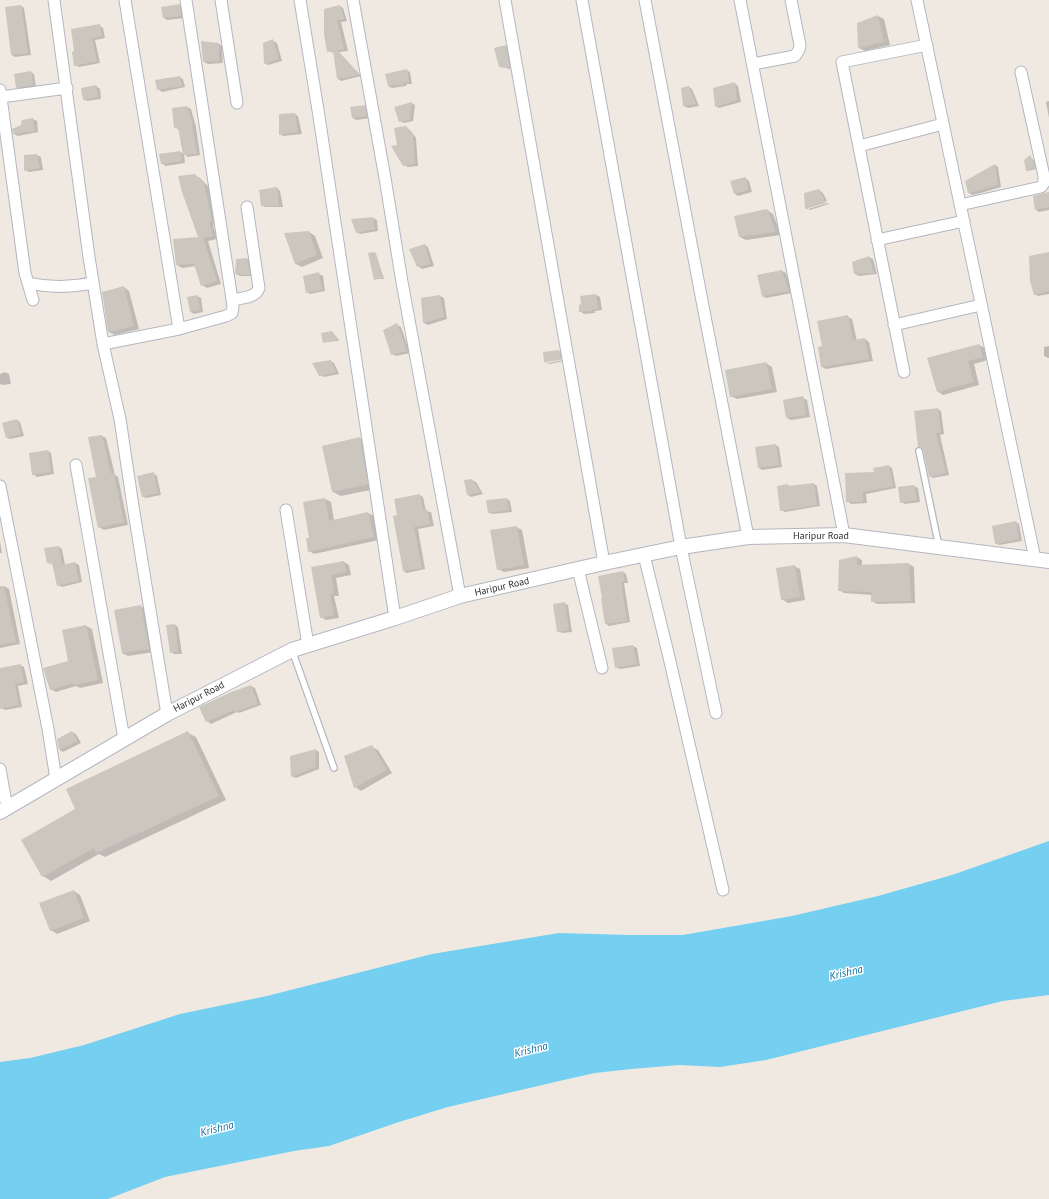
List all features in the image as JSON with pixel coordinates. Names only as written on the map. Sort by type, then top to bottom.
[{"type":"street","points":[[54,0],[93,283],[103,344],[120,419],[167,714]]},
{"type":"street","points":[[125,0],[179,329]]},
{"type":"street","points":[[103,344],[179,329],[232,313],[232,300],[186,0]]},
{"type":"street","points":[[221,0],[237,103]]},
{"type":"street","points":[[300,0],[395,618]]},
{"type":"street","points":[[353,0],[402,282],[460,596]]},
{"type":"street","points":[[505,0],[604,563]]},
{"type":"street","points":[[582,0],[681,547],[716,713]]},
{"type":"street","points":[[645,0],[748,537]]},
{"type":"street","points":[[740,0],[844,535]]},
{"type":"street","points":[[753,64],[795,56],[800,50],[791,0]]},
{"type":"street","points":[[917,0],[1035,559]]},
{"type":"street","points":[[904,372],[842,62],[927,45]]},
{"type":"street","points":[[960,205],[1041,187],[1044,183],[1044,176],[1021,72]]},
{"type":"street","points":[[33,300],[25,273],[0,93],[67,88]]},
{"type":"street","points":[[859,146],[943,124]]},
{"type":"street","points":[[232,300],[254,295],[258,292],[259,288],[247,207]]},
{"type":"street","points":[[877,240],[964,221]]},
{"type":"street","points":[[28,283],[45,287],[71,287],[93,283]]},
{"type":"street","points":[[894,325],[982,305]]},
{"type":"street","points":[[76,465],[124,739]]},
{"type":"street","points":[[0,486],[48,730],[56,779]]},
{"type":"street","points":[[286,510],[308,645]]},
{"type":"street","name":"Haripur Road","points":[[3,810],[167,714],[292,650],[460,596],[681,547],[748,537],[844,535],[1049,561]]},
{"type":"street","points":[[644,555],[723,890]]},
{"type":"street","points":[[578,569],[602,668]]},
{"type":"street","points":[[0,769],[3,810]]},
{"type":"lane","points":[[919,451],[939,547]]},
{"type":"lane","points":[[292,650],[334,768]]},
{"type":"water","name":"Krishna","points":[[1049,841],[1049,995],[1003,1001],[766,1060],[720,1067],[679,1065],[595,1073],[448,1107],[329,1146],[294,1151],[165,1177],[108,1199],[0,1199],[0,1062],[30,1058],[84,1045],[180,1014],[267,996],[432,954],[559,933],[683,935],[792,916],[878,896],[952,875]]},
{"type":"building","points":[[180,4],[181,16],[163,18],[161,7]]},
{"type":"building","points":[[21,5],[28,53],[11,55],[5,7]]},
{"type":"building","points":[[340,5],[344,19],[337,20],[344,49],[337,50],[359,75],[337,79],[333,51],[327,52],[324,34],[324,9]]},
{"type":"building","points":[[878,15],[884,42],[858,48],[857,23]]},
{"type":"building","points":[[100,24],[102,36],[92,38],[97,61],[74,66],[72,52],[74,51],[71,29]]},
{"type":"building","points":[[273,39],[279,59],[264,64],[263,43]]},
{"type":"building","points":[[201,41],[219,43],[219,61],[203,62]]},
{"type":"building","points":[[506,45],[510,67],[499,67],[494,48]]},
{"type":"building","points":[[407,69],[409,82],[403,83],[403,85],[388,86],[385,74]]},
{"type":"building","points":[[31,71],[33,85],[16,88],[14,74]]},
{"type":"building","points":[[180,76],[182,86],[157,90],[155,80]]},
{"type":"building","points":[[735,82],[737,100],[715,107],[713,88]]},
{"type":"building","points":[[96,85],[98,97],[83,100],[81,88]]},
{"type":"building","points":[[689,86],[696,104],[683,106],[681,88]]},
{"type":"building","points":[[412,102],[410,120],[399,122],[394,107]]},
{"type":"building","points":[[365,105],[367,116],[352,118],[350,107]]},
{"type":"building","points":[[187,106],[193,125],[197,154],[183,155],[178,127],[174,128],[172,108]]},
{"type":"building","points":[[295,113],[298,132],[279,135],[279,114]]},
{"type":"building","points":[[33,118],[35,131],[13,134],[12,129],[21,125],[22,120]]},
{"type":"building","points":[[406,126],[413,135],[415,164],[403,166],[391,146],[397,145],[394,128]]},
{"type":"building","points":[[180,151],[182,161],[161,164],[159,154]]},
{"type":"building","points":[[37,154],[40,168],[24,171],[24,155]]},
{"type":"building","points":[[1030,155],[1035,168],[1026,171],[1024,160]]},
{"type":"building","points":[[995,164],[998,185],[968,193],[965,181]]},
{"type":"building","points":[[195,174],[204,183],[212,221],[209,222],[213,236],[203,238],[217,281],[201,286],[194,264],[176,265],[173,239],[198,237],[178,176]]},
{"type":"building","points":[[746,177],[748,190],[734,194],[730,181]]},
{"type":"building","points":[[277,187],[279,206],[261,206],[259,190]]},
{"type":"building","points":[[819,189],[826,203],[805,209],[804,193]]},
{"type":"building","points":[[1049,192],[1049,207],[1035,210],[1033,196]]},
{"type":"building","points":[[767,209],[776,232],[739,237],[734,216]]},
{"type":"building","points":[[373,217],[375,229],[356,233],[351,219]]},
{"type":"building","points":[[309,231],[317,255],[295,264],[284,233]]},
{"type":"building","points":[[425,244],[430,264],[417,267],[409,249]]},
{"type":"building","points":[[375,252],[383,278],[374,280],[368,253]]},
{"type":"building","points":[[1049,252],[1049,291],[1034,295],[1030,281],[1029,256]]},
{"type":"building","points":[[869,256],[874,273],[854,274],[852,262]]},
{"type":"building","points":[[247,258],[250,275],[235,274],[236,259]]},
{"type":"building","points":[[782,270],[789,291],[762,296],[757,275]]},
{"type":"building","points":[[319,272],[322,290],[306,293],[303,276]]},
{"type":"building","points":[[124,286],[134,326],[108,332],[102,292]]},
{"type":"building","points":[[596,294],[598,309],[579,312],[579,305],[581,304],[580,296]]},
{"type":"building","points":[[198,295],[200,310],[190,312],[187,297]]},
{"type":"building","points":[[440,295],[444,317],[423,323],[421,298]]},
{"type":"building","points":[[848,315],[853,340],[865,338],[869,359],[821,367],[818,347],[822,346],[817,321]]},
{"type":"building","points":[[397,323],[407,351],[391,355],[383,330]]},
{"type":"building","points":[[332,331],[339,340],[323,343],[321,333]]},
{"type":"building","points":[[979,344],[983,357],[968,361],[974,382],[937,392],[927,358]]},
{"type":"building","points":[[559,350],[561,360],[544,362],[543,352]]},
{"type":"building","points":[[331,360],[336,372],[319,376],[312,363]]},
{"type":"building","points":[[766,362],[772,389],[730,397],[725,370]]},
{"type":"building","points":[[803,396],[806,415],[786,418],[783,400]]},
{"type":"building","points":[[938,408],[941,432],[936,433],[946,473],[929,477],[923,450],[922,448],[918,447],[914,411]]},
{"type":"building","points":[[17,419],[21,434],[6,438],[2,423]]},
{"type":"building","points":[[102,435],[111,474],[114,473],[124,522],[98,528],[88,478],[96,477],[88,437]]},
{"type":"building","points":[[360,437],[368,484],[332,492],[322,446]]},
{"type":"building","points":[[776,444],[779,465],[758,468],[755,447]]},
{"type":"building","points":[[48,450],[51,472],[32,475],[29,453]]},
{"type":"building","points":[[889,465],[893,486],[863,492],[863,502],[846,502],[845,473],[874,472],[873,468]]},
{"type":"building","points":[[154,472],[158,493],[142,497],[137,476]]},
{"type":"building","points":[[472,479],[480,492],[467,495],[464,480]]},
{"type":"building","points":[[814,483],[817,505],[780,511],[777,486]]},
{"type":"building","points":[[914,485],[917,500],[900,503],[898,487]]},
{"type":"building","points":[[420,494],[423,510],[427,509],[430,524],[414,527],[422,568],[403,571],[393,516],[397,515],[394,499]]},
{"type":"building","points":[[325,498],[329,521],[368,512],[374,537],[308,552],[306,538],[309,538],[303,502]]},
{"type":"building","points":[[507,498],[509,510],[488,513],[486,500]]},
{"type":"building","points":[[1016,521],[1019,539],[995,544],[992,526]]},
{"type":"building","points":[[517,526],[524,565],[497,570],[490,530]]},
{"type":"building","points":[[59,546],[62,565],[75,562],[79,581],[57,586],[52,563],[47,563],[44,548]]},
{"type":"building","points":[[857,556],[857,565],[909,563],[911,601],[871,602],[871,592],[838,591],[839,560]]},
{"type":"building","points":[[344,561],[346,572],[331,575],[334,593],[330,594],[334,615],[320,618],[311,567]]},
{"type":"building","points":[[795,565],[800,597],[781,600],[776,568]]},
{"type":"building","points":[[623,571],[625,581],[621,582],[627,621],[605,624],[598,576]]},
{"type":"building","points":[[0,586],[4,586],[16,642],[0,645]]},
{"type":"building","points":[[565,602],[569,630],[557,632],[553,604]]},
{"type":"building","points":[[141,605],[149,649],[122,653],[114,610]]},
{"type":"building","points":[[175,624],[178,652],[170,653],[166,625]]},
{"type":"building","points":[[86,625],[98,680],[73,685],[73,683],[50,690],[43,668],[68,661],[62,630]]},
{"type":"building","points":[[633,645],[637,664],[615,668],[612,648]]},
{"type":"building","points":[[21,664],[24,682],[15,684],[19,705],[0,709],[0,668]]},
{"type":"building","points":[[251,685],[258,704],[235,712],[234,710],[206,722],[199,707],[231,692]]},
{"type":"building","points":[[72,731],[78,741],[59,750],[57,739]]},
{"type":"building","points":[[188,731],[219,796],[96,853],[94,848],[42,877],[21,840],[75,809],[66,789]]},
{"type":"building","points":[[372,745],[387,770],[354,788],[344,756]]},
{"type":"building","points":[[316,749],[316,767],[291,777],[290,756]]},
{"type":"building","points":[[74,890],[84,918],[50,931],[39,903]]}]
